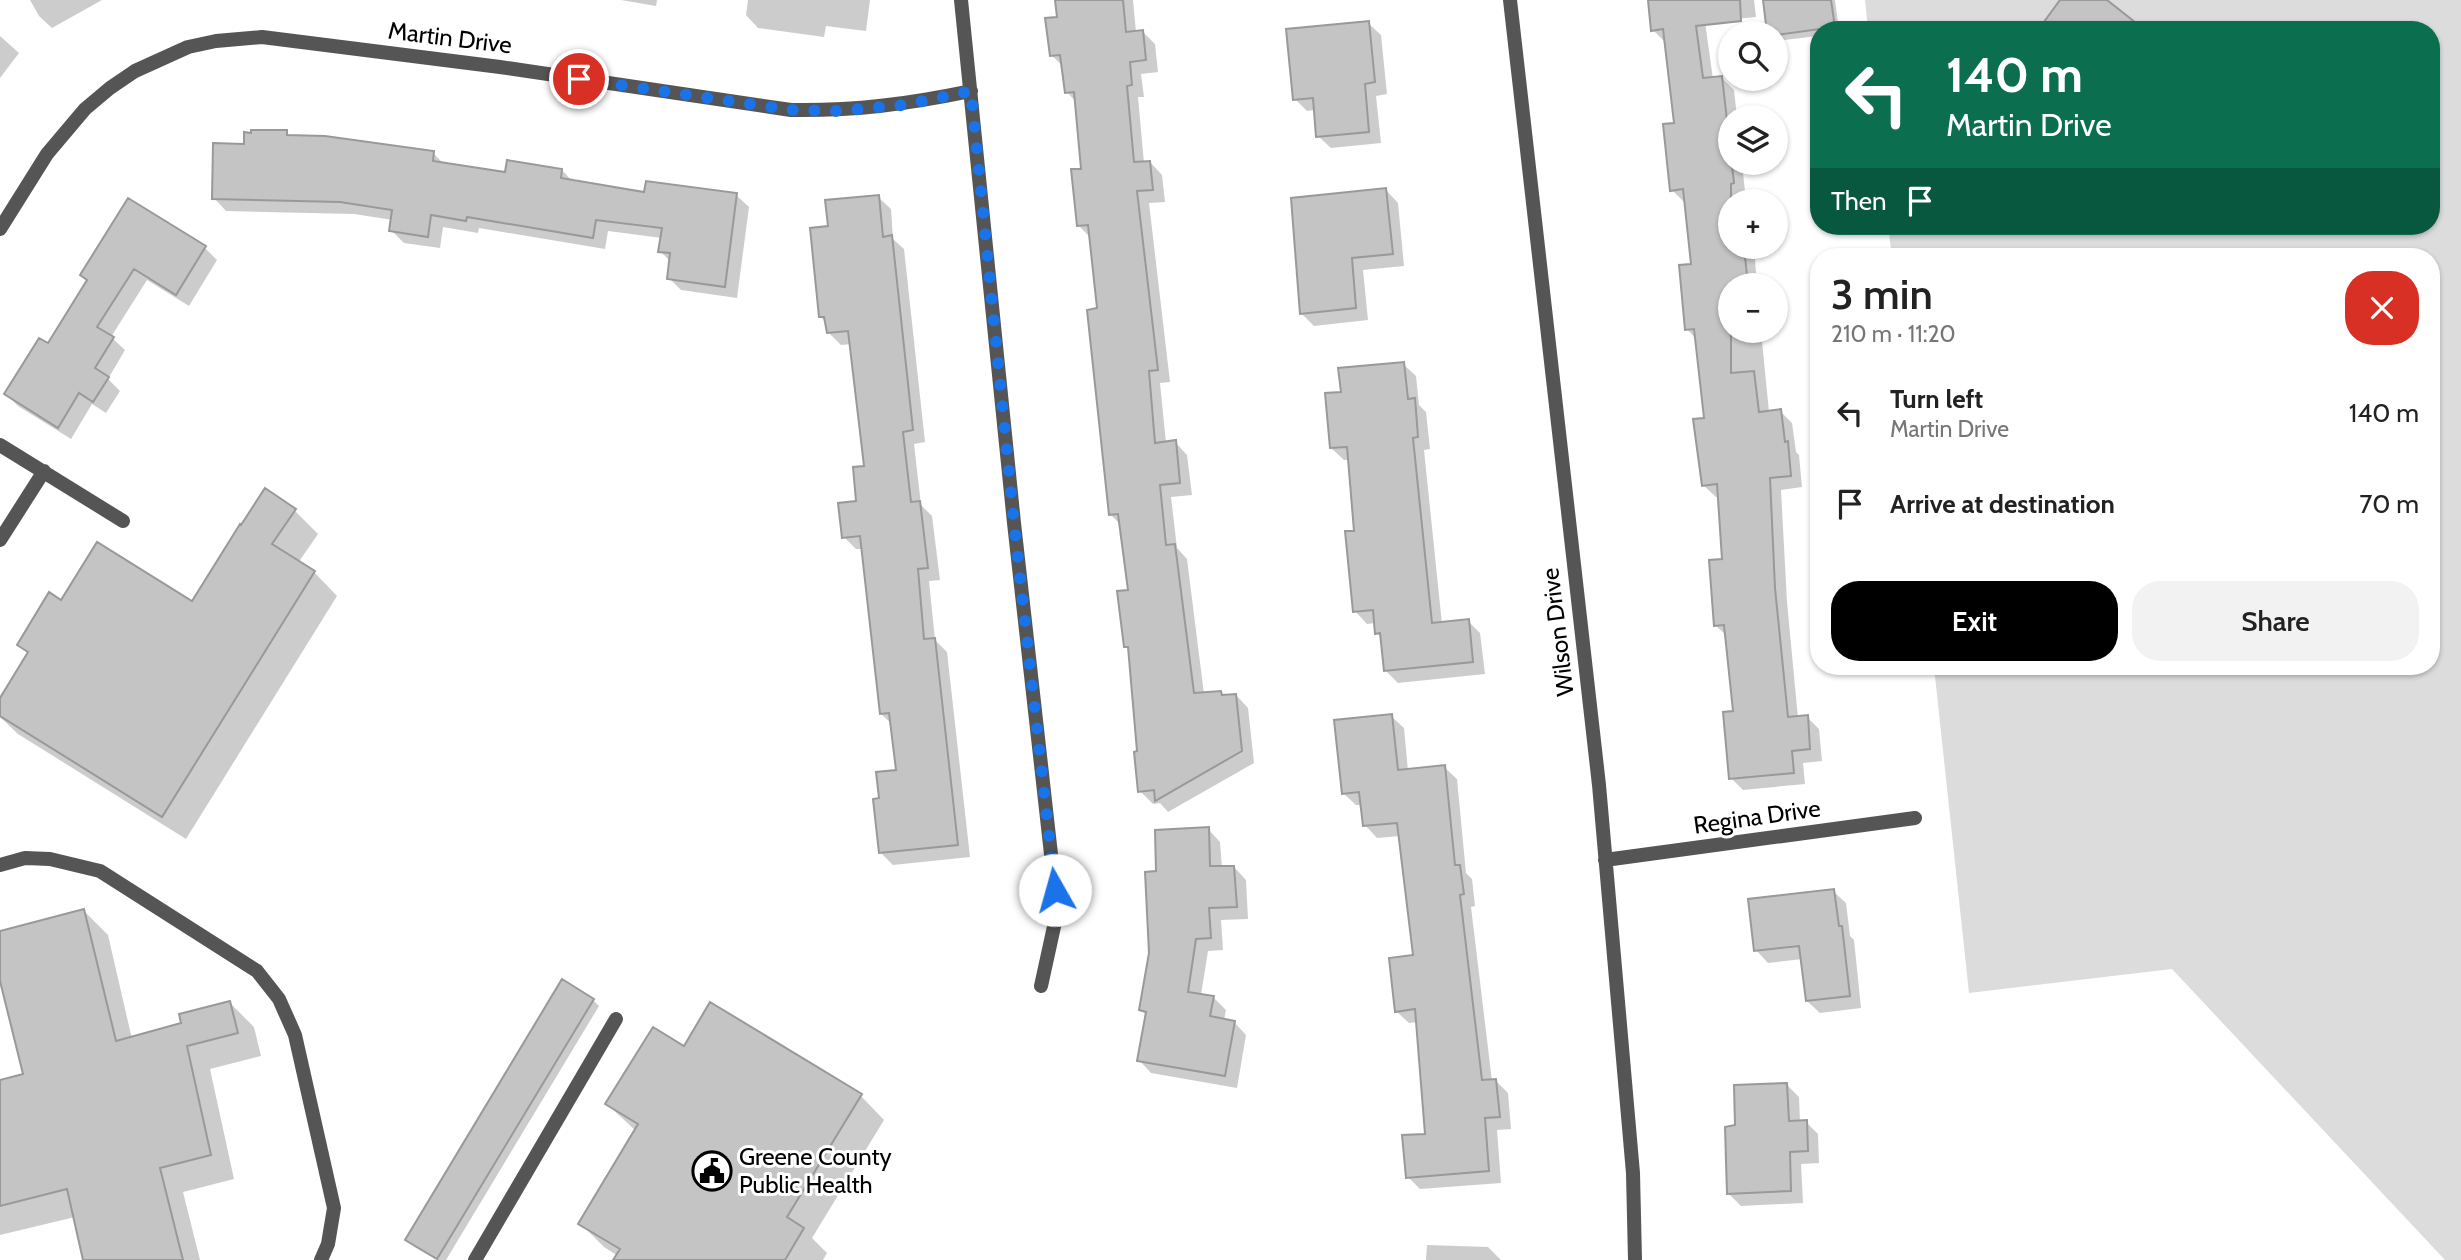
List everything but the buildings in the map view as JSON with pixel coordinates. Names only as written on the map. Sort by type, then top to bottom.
[{"type":"street","points":[[961,0],[1055,890],[1055,922],[1041,986]]},
{"type":"street","name":"Wilson Drive","points":[[1510,0],[1599,785],[1633,1174],[1635,1260]]},
{"type":"street","name":"Martin Drive","points":[[0,229],[63,133],[110,88],[161,58],[188,47],[216,41],[262,37],[500,67],[791,110],[839,111],[904,105],[971,91]]},
{"type":"street","points":[[0,445],[123,521]]},
{"type":"street","points":[[0,540],[44,471]]},
{"type":"street","name":"Regina Drive","points":[[1605,860],[1914,818]]},
{"type":"street","points":[[0,865],[25,858],[50,859],[100,871],[257,971],[279,999],[295,1035],[334,1208],[328,1244],[321,1260]]},
{"type":"street","points":[[475,1260],[616,1019]]},
{"type":"shaded area","points":[[1865,0],[2461,0],[2461,1260],[2445,1260],[2172,969],[1969,993],[1935,675],[2440,675],[2440,248],[1891,248],[1889,235],[2440,235],[2440,21],[1867,21]]},
{"type":"place","name":"Greene County Public Health","points":[[712,1171]]},
{"type":"route","points":[[579,79],[791,110],[839,111],[904,105],[971,91],[1014,523],[1055,890]]}]
